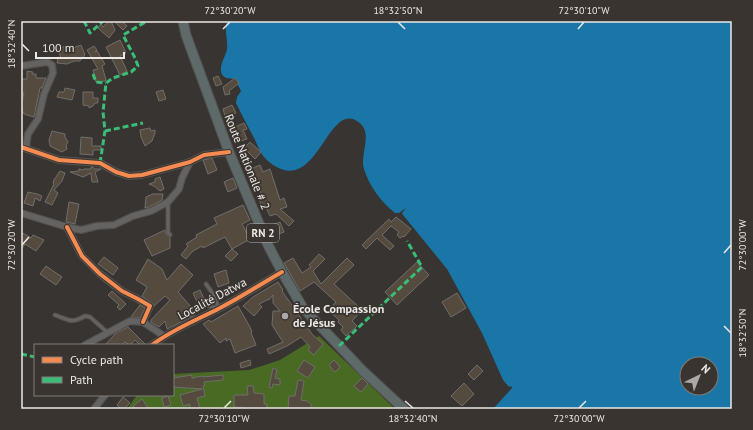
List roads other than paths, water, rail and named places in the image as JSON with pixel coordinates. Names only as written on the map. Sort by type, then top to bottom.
[{"type":"main road","name":"Route Nationale # 2","points":[[183,21],[188,42],[229,152],[268,245],[282,272],[303,308],[363,371],[404,409]]},
{"type":"street","points":[[21,66],[47,62],[52,65],[53,73],[44,94],[38,119],[28,134],[24,147],[59,160],[100,163],[116,172],[129,176],[142,175],[190,162],[204,155],[229,152]]},
{"type":"street","points":[[21,213],[81,230],[97,226],[114,225],[132,216],[151,211],[168,202],[179,189],[182,178],[190,162]]},
{"type":"street","points":[[68,227],[82,256],[100,274],[122,292],[150,306],[143,322]]},
{"type":"street","name":"Localité Datwa","points":[[153,344],[164,336],[220,308],[282,272]]},
{"type":"street","points":[[88,344],[107,332],[130,321],[143,322],[164,336]]},
{"type":"street","points":[[94,409],[104,396]]},
{"type":"lane","points":[[168,202],[168,232],[170,235]]},
{"type":"lane","points":[[206,284],[220,308]]},
{"type":"lane","points":[[200,304],[220,308]]},
{"type":"lane","points":[[55,315],[69,321],[76,321],[85,316],[90,317],[107,332]]},
{"type":"water","points":[[227,21],[732,21],[732,409],[493,409],[512,388],[511,386],[509,387],[503,380],[482,333],[447,269],[403,215],[402,213],[406,208],[399,213],[395,213],[385,204],[373,188],[364,169],[363,157],[366,137],[362,126],[357,121],[348,119],[339,123],[331,131],[306,164],[296,170],[284,170],[276,167],[261,153],[236,103],[237,97],[241,91],[235,79],[226,78],[221,73],[221,65],[227,49]]},
{"type":"place","name":"École Compassion de Jésus","points":[[285,316]]}]
